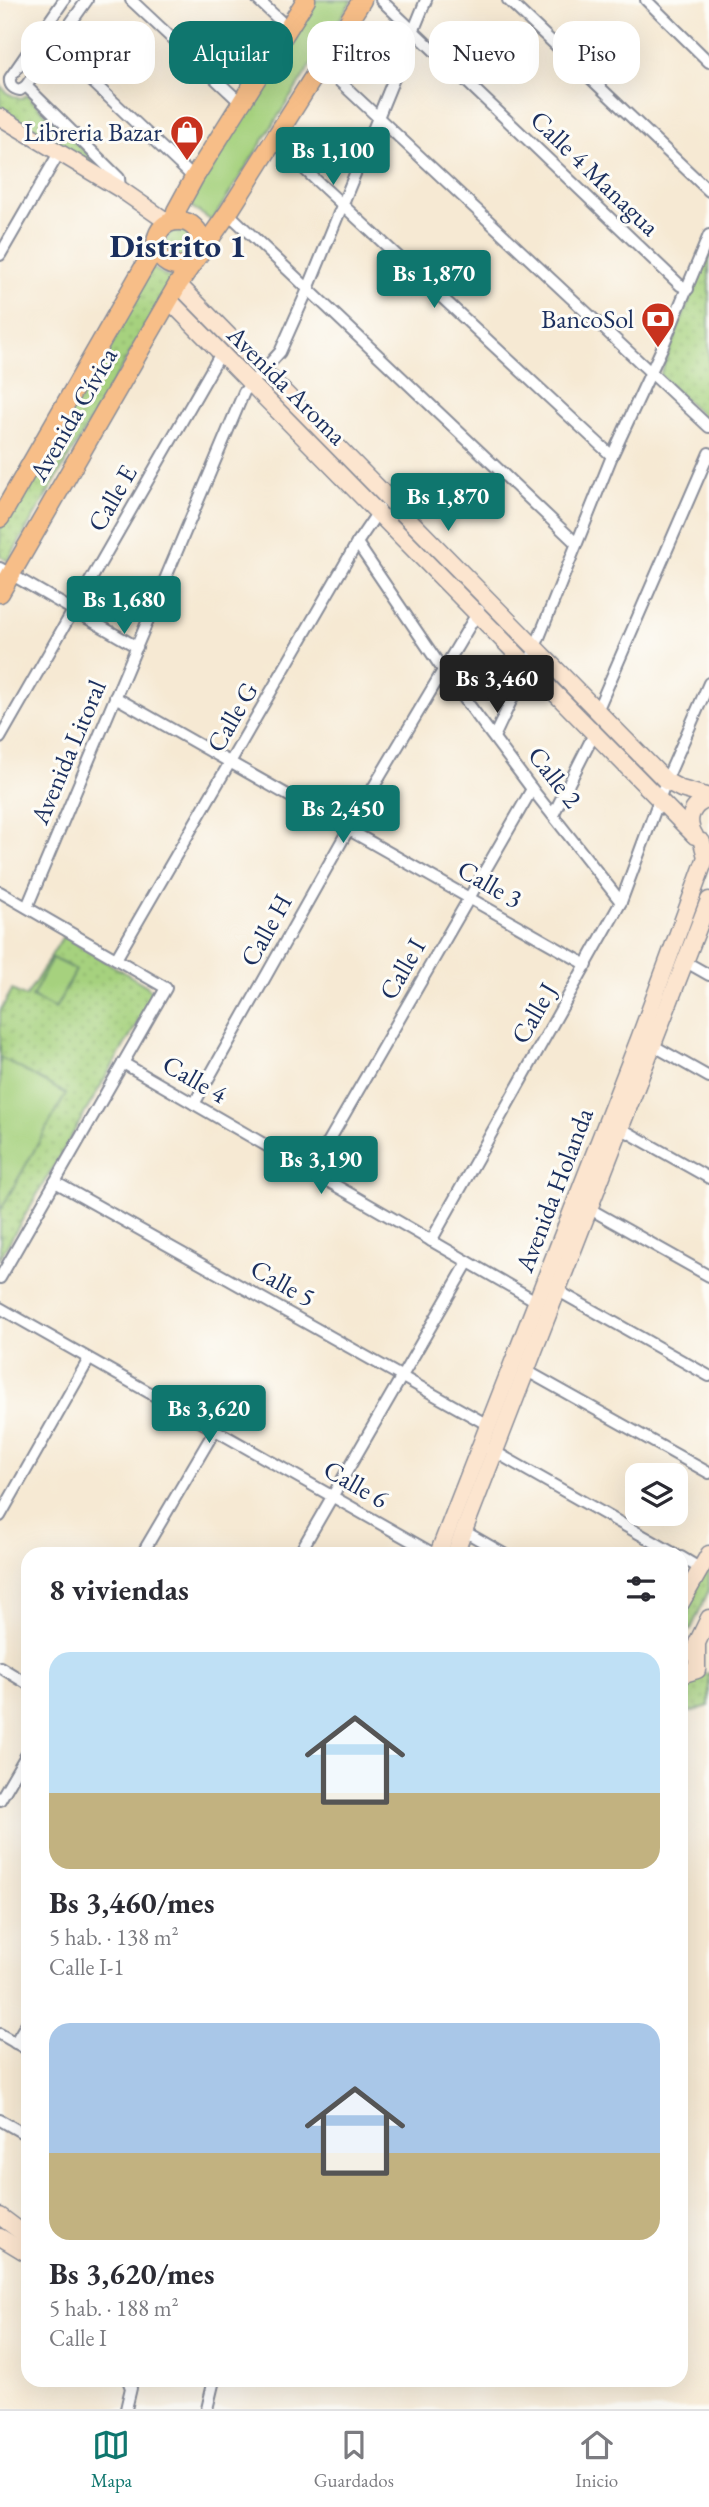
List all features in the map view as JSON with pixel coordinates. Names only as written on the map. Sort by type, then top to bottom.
[{"type":"main road","points":[[292,21],[306,0]]},
{"type":"main road","name":"Avenida Cívica","points":[[349,21],[362,0]]},
{"type":"main road","points":[[171,222],[188,223],[199,232],[201,239],[196,258],[177,267],[169,265],[158,254],[158,233],[171,222],[194,178],[253,84]]},
{"type":"main road","name":"Avenida Cívica","points":[[0,593],[5,571],[173,292],[228,213],[308,84]]},
{"type":"main road","name":"Avenida Cívica","points":[[0,518],[156,246]]},
{"type":"street","points":[[49,21],[64,0]]},
{"type":"street","points":[[72,21],[87,0]]},
{"type":"street","points":[[131,0],[241,103]]},
{"type":"street","points":[[258,0],[280,21]]},
{"type":"street","name":"Calle 4 Managua","points":[[381,0],[403,21]]},
{"type":"street","name":"Avenida Litoral","points":[[415,26],[426,0]]},
{"type":"street","points":[[508,0],[709,191]]},
{"type":"street","points":[[646,0],[709,62]]},
{"type":"street","name":"Calle 4 Managua","points":[[415,33],[680,285],[688,289]]},
{"type":"street","points":[[21,62],[10,78],[13,88],[20,90],[26,86],[118,178],[120,189]]},
{"type":"street","points":[[95,84],[194,178]]},
{"type":"street","points":[[342,84],[709,427]]},
{"type":"street","name":"Avenida Litoral","points":[[27,907],[244,392],[280,352],[393,84]]},
{"type":"street","points":[[0,117],[171,222]]},
{"type":"street","points":[[273,139],[611,456]]},
{"type":"street","points":[[0,255],[59,153]]},
{"type":"street","points":[[228,213],[576,543]]},
{"type":"street","points":[[494,737],[528,665],[611,456],[688,289],[709,235]]},
{"type":"street","name":"Avenida Aroma","points":[[173,292],[221,353],[660,801],[702,840]]},
{"type":"street","name":"Avenida Aroma","points":[[173,292],[263,371],[666,781],[709,798]]},
{"type":"street","name":"Calle E","points":[[0,738],[221,353]]},
{"type":"street","points":[[597,711],[709,453]]},
{"type":"street","name":"Calle G","points":[[116,959],[232,763],[357,543],[377,512],[390,500]]},
{"type":"street","name":"Calle 2","points":[[357,543],[443,670],[621,902]]},
{"type":"street","points":[[5,571],[137,647]]},
{"type":"street","name":"Calle H","points":[[194,1104],[348,830],[486,599]]},
{"type":"street","name":"Calle J","points":[[431,1241],[621,902],[666,781],[709,683]]},
{"type":"street","name":"Calle 3","points":[[115,697],[587,965]]},
{"type":"street","points":[[553,815],[594,734]]},
{"type":"street","name":"Calle I","points":[[311,1172],[532,789]]},
{"type":"street","name":"Avenida Holanda","points":[[439,1547],[527,1371],[551,1287],[646,1042],[706,865],[706,851],[702,840],[690,828],[691,814],[700,802],[709,798]]},
{"type":"street","points":[[0,892],[166,988],[0,1278]]},
{"type":"street","name":"Avenida Holanda","points":[[458,1547],[487,1448],[488,1425],[536,1301],[551,1287],[590,1209],[622,1129],[646,1042],[686,962],[709,900]]},
{"type":"street","points":[[686,962],[709,975]]},
{"type":"street","points":[[646,1042],[709,1077]]},
{"type":"street","name":"Calle 4","points":[[122,1063],[536,1301]]},
{"type":"street","points":[[622,1129],[709,1178]]},
{"type":"street","name":"Calle 5","points":[[55,1182],[488,1425]]},
{"type":"street","points":[[590,1209],[709,1276]]},
{"type":"street","points":[[303,1547],[468,1262]]},
{"type":"street","points":[[551,1287],[709,1376]]},
{"type":"street","name":"Calle 6","points":[[0,1308],[423,1547]]},
{"type":"street","points":[[0,1516],[89,1359]]},
{"type":"street","points":[[527,1371],[709,1473]]},
{"type":"street","points":[[146,1547],[215,1430]]},
{"type":"street","points":[[487,1448],[663,1547]]},
{"type":"street","points":[[464,1531],[492,1547]]},
{"type":"street","points":[[688,1590],[705,1561]]},
{"type":"street","points":[[703,1668],[695,1649],[709,1618]]},
{"type":"street","points":[[0,1667],[21,1680]]},
{"type":"street","points":[[0,1800],[21,1764]]},
{"type":"street","points":[[15,2043],[21,2033]]},
{"type":"street","points":[[0,2034],[21,2046]]},
{"type":"street","points":[[0,2120],[21,2132]]},
{"type":"street","points":[[3,2228],[21,2234]]},
{"type":"street","points":[[3,2228],[21,2247]]},
{"type":"street","points":[[126,2409],[131,2387]]},
{"type":"street","points":[[207,2409],[212,2387]]},
{"type":"green space","points":[[316,0],[352,0],[339,21],[307,21],[307,71],[212,221],[189,205],[264,84],[293,84],[293,37]]},
{"type":"green space","points":[[0,85],[7,93],[20,99],[27,95],[116,181],[0,111]]},
{"type":"green space","points":[[179,230],[189,234],[193,244],[189,254],[179,258],[169,254],[165,244],[169,234]]},
{"type":"green space","points":[[709,250],[709,422],[660,375]]},
{"type":"green space","points":[[151,267],[173,280],[8,561],[0,556],[0,528]]},
{"type":"green space","points":[[63,936],[147,986],[154,995],[0,1258],[0,1011],[12,990],[26,997]]},
{"type":"green space","points":[[52,958],[76,970],[55,1009],[32,997]]},
{"type":"green space","points":[[0,1057],[66,1094],[0,1211]]},
{"type":"green space","points":[[709,1555],[709,1590],[691,1629],[688,1630],[688,1592]]},
{"type":"green space","points":[[709,1673],[709,1706],[688,1713],[688,1680]]},
{"type":"place","name":"Libreria Bazar","points":[[187,162]]},
{"type":"place","name":"BancoSol","points":[[658,349]]},
{"type":"district","name":"Distrito 1","points":[[178,245]]}]
